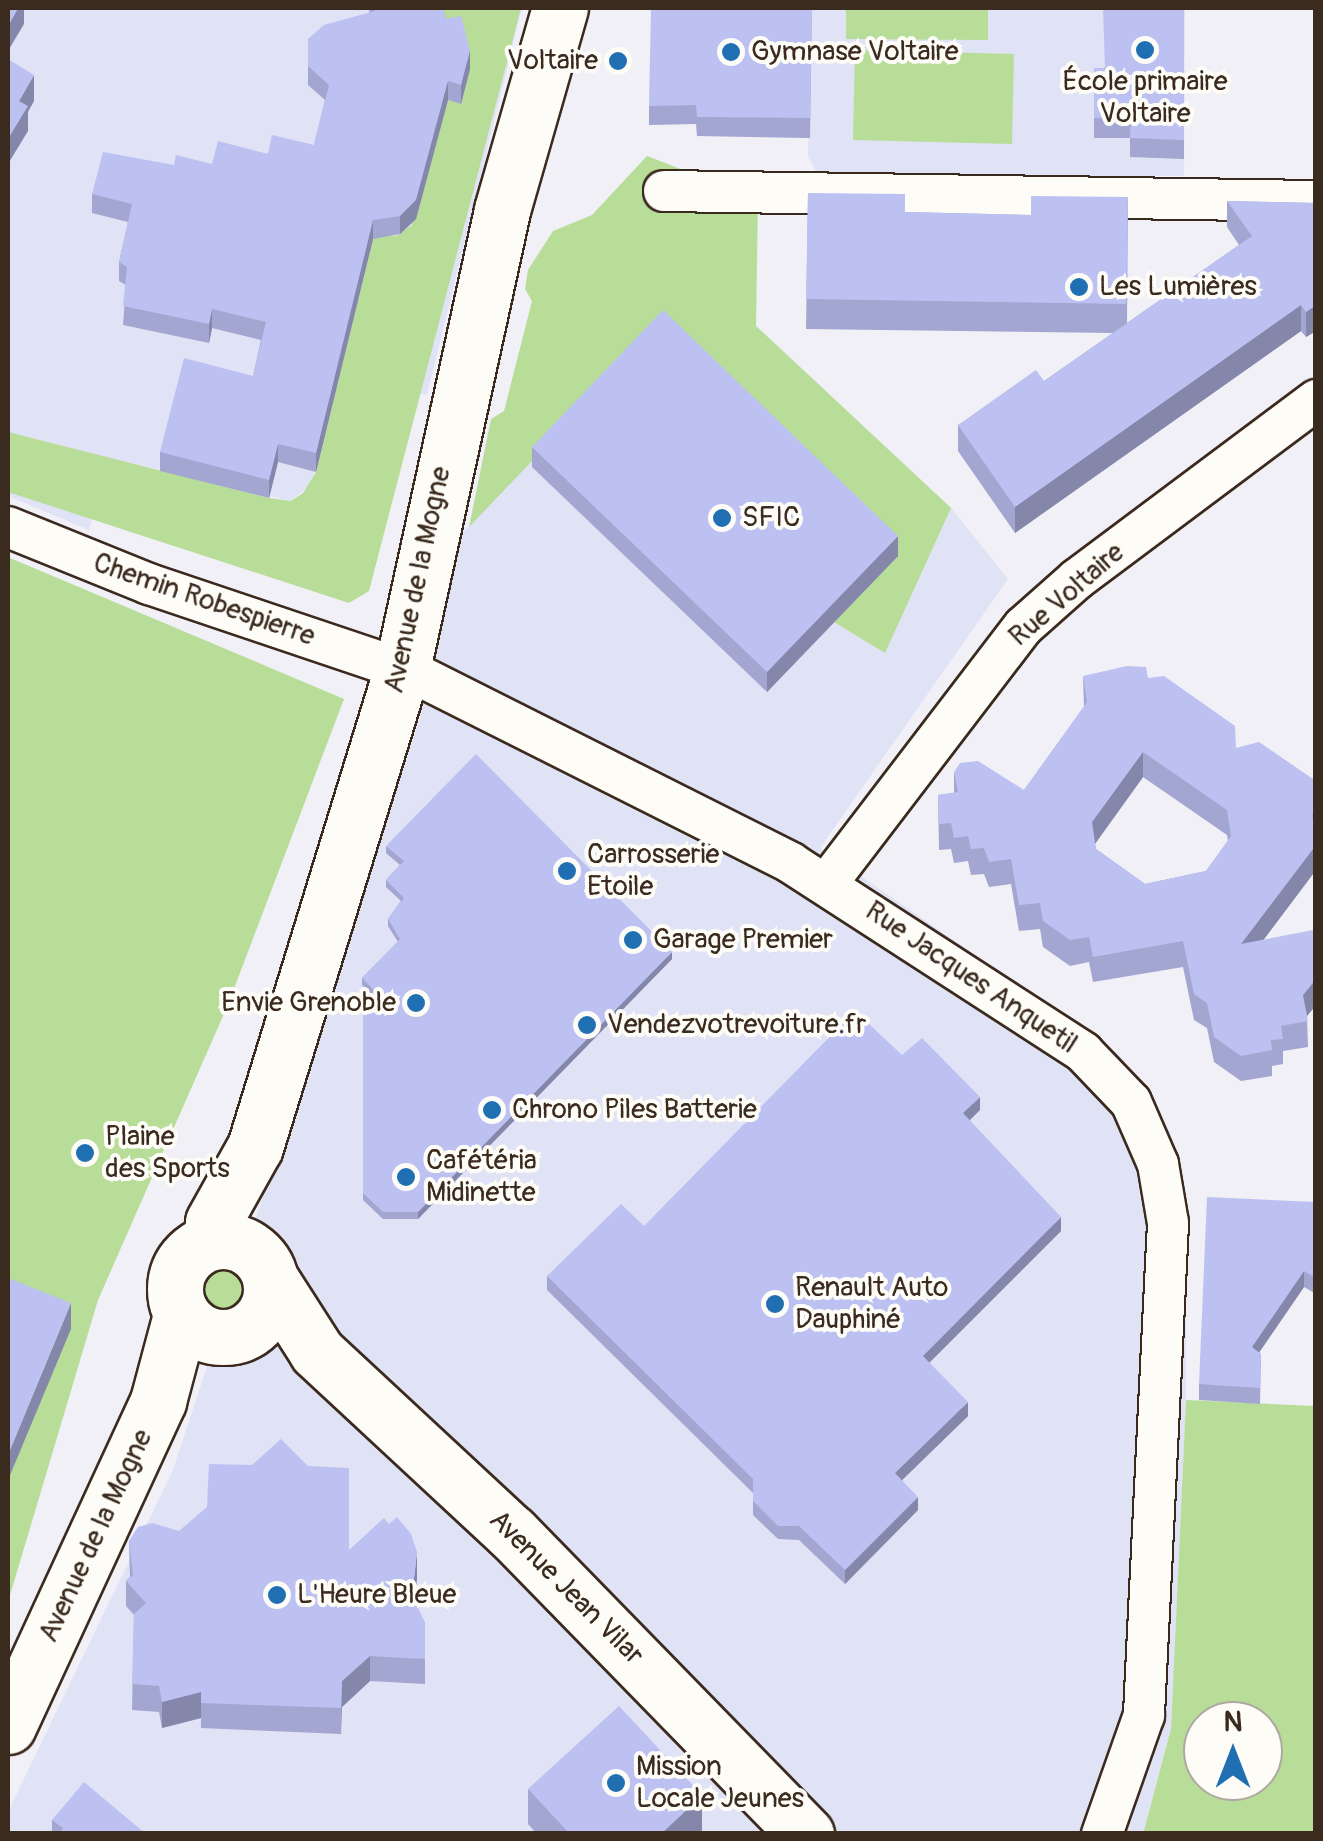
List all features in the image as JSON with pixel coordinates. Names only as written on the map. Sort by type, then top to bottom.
[{"type":"main road","name":"Avenue de la Mogne","points":[[210,1242],[214,1222],[255,1147],[402,669],[502,210],[560,8]]},
{"type":"main road","name":"Avenue de la Mogne","points":[[255,1147],[268,1272]]},
{"type":"main road","points":[[214,1329],[268,1309],[268,1272],[242,1244],[210,1242],[178,1270],[214,1329],[317,1352]]},
{"type":"main road","name":"Avenue Jean Vilar","points":[[268,1272],[317,1352],[512,1533],[806,1834]]},
{"type":"main road","name":"Avenue de la Mogne","points":[[8,1726],[158,1401],[214,1329]]},
{"type":"street","points":[[664,191],[1316,200]]},
{"type":"street","name":"Rue Voltaire","points":[[828,882],[1024,626],[1316,400]]},
{"type":"street","name":"Chemin Robespierre","points":[[8,528],[149,584],[402,669]]},
{"type":"street","name":"Rue Jacques Anquetil","points":[[402,669],[828,882],[1084,1052],[1131,1102],[1158,1164],[1168,1223],[1144,1716],[1102,1834]]},
{"type":"shaded area","points":[[8,8],[522,8],[427,395],[340,377],[311,484],[291,501],[110,458],[89,530],[8,496]]},
{"type":"shaded area","name":"École primaire Voltaire","points":[[812,8],[1185,8],[1184,176],[819,177],[808,156]]},
{"type":"shaded area","points":[[716,268],[756,326],[951,508],[1008,579],[820,848],[1118,1054],[1170,1132],[1186,1221],[1186,1400],[1171,1729],[1143,1833],[8,1834],[8,1812],[173,1470],[419,722],[457,539]]},
{"type":"green space","points":[[438,8],[521,8],[369,591],[349,603],[8,492],[8,432],[269,498],[291,501],[303,493],[316,472],[374,234],[396,236],[412,225],[448,100],[461,103],[470,69],[446,38]]},
{"type":"green space","points":[[846,8],[988,8],[988,40],[846,39]]},
{"type":"green space","points":[[855,50],[1014,54],[1012,144],[853,140]]},
{"type":"green space","points":[[647,156],[758,199],[756,326],[951,508],[885,653],[834,622],[897,556],[660,327],[469,527],[491,419],[504,411],[532,301],[525,289],[528,270],[553,231],[592,215]]},
{"type":"green space","name":"Plaine des Sports","points":[[10,558],[344,699],[227,1007],[98,1300],[8,1602]]},
{"type":"green space","points":[[222,1264],[240,1271],[247,1289],[240,1307],[222,1314],[204,1307],[197,1289],[204,1271]]},
{"type":"green space","points":[[1186,1400],[1315,1406],[1315,1833],[1143,1834],[1171,1729]]},
{"type":"building","points":[[8,8],[18,8],[8,26]]},
{"type":"building","points":[[374,8],[443,8],[446,19],[461,16],[470,50],[461,85],[448,81],[416,200],[400,216],[373,220],[316,453],[278,444],[269,480],[160,452],[184,358],[253,376],[266,322],[212,309],[209,324],[123,306],[127,267],[119,262],[132,204],[92,194],[103,152],[174,165],[176,155],[212,164],[218,141],[268,154],[272,135],[314,145],[329,85],[308,66],[308,39],[324,25],[375,11]]},
{"type":"building","name":"Gymnase Voltaire","points":[[651,8],[812,8],[810,118],[697,117],[696,105],[649,106]]},
{"type":"building","name":"École primaire Voltaire","points":[[1103,8],[1184,8],[1184,140],[1130,138],[1131,119],[1094,118],[1094,68],[1105,68]]},
{"type":"building","points":[[8,59],[34,75],[19,101],[28,106],[8,139]]},
{"type":"building","points":[[808,193],[905,194],[905,212],[1031,215],[1031,196],[1128,197],[1126,304],[806,299]]},
{"type":"building","points":[[1227,201],[1316,203],[1316,305],[1306,312],[1301,305],[1015,507],[958,425],[1036,370],[1044,381],[1252,236]]},
{"type":"building","name":"SFIC","points":[[663,310],[898,536],[767,672],[532,447]]},
{"type":"building","points":[[1127,666],[1146,667],[1148,678],[1164,676],[1235,726],[1236,748],[1259,742],[1316,781],[1316,812],[1312,815],[1316,845],[1241,944],[1313,930],[1316,979],[1303,995],[1308,1021],[1281,1026],[1283,1039],[1271,1040],[1272,1050],[1241,1056],[1214,1037],[1207,1003],[1194,994],[1183,941],[1093,957],[1089,937],[1070,940],[1043,921],[1040,903],[1019,905],[1011,859],[989,862],[984,848],[971,849],[968,836],[954,838],[951,823],[939,824],[938,795],[958,792],[954,772],[960,763],[978,761],[1024,790],[1087,702],[1083,676]],"holes":[[[1143,752],[1227,810],[1231,836],[1206,871],[1145,884],[1096,849],[1092,822]]]},
{"type":"building","points":[[476,754],[672,952],[418,1212],[383,1212],[363,1193],[363,1015],[381,997],[362,978],[400,939],[388,919],[404,898],[386,880],[404,861],[386,846]]},
{"type":"building","name":"Renault Auto Dauphiné","points":[[855,1011],[902,1055],[922,1038],[980,1097],[963,1113],[1061,1217],[923,1356],[968,1402],[895,1473],[918,1497],[845,1570],[799,1526],[778,1526],[753,1501],[753,1479],[547,1276],[621,1204],[644,1226]]},
{"type":"building","points":[[1207,1197],[1316,1202],[1316,1278],[1304,1271],[1252,1347],[1261,1354],[1260,1388],[1199,1384]]},
{"type":"building","points":[[8,1278],[71,1303],[8,1455]]},
{"type":"building","name":"L'Heure Bleue","points":[[281,1439],[308,1466],[349,1468],[349,1550],[384,1518],[389,1524],[397,1517],[411,1534],[417,1552],[412,1596],[425,1623],[425,1659],[370,1656],[342,1681],[341,1708],[201,1703],[201,1692],[162,1702],[159,1686],[132,1684],[134,1614],[146,1603],[126,1581],[133,1575],[129,1541],[138,1527],[152,1523],[179,1531],[207,1507],[209,1464],[252,1465]]},
{"type":"building","points":[[619,1706],[702,1795],[661,1834],[570,1834],[528,1789]]},
{"type":"building","points":[[84,1782],[146,1834],[59,1834],[63,1828],[52,1820]]},
{"type":"place","name":"École primaire Voltaire","points":[[1145,50]]},
{"type":"place","name":"Gymnase Voltaire","points":[[731,52]]},
{"type":"place","name":"Voltaire","points":[[618,61]]},
{"type":"place","name":"Les Lumières","points":[[1079,287]]},
{"type":"place","name":"SFIC","points":[[722,518]]},
{"type":"place","name":"Carrosserie Etoile","points":[[567,871]]},
{"type":"place","name":"Garage Premier","points":[[633,940]]},
{"type":"place","name":"Envie Grenoble","points":[[416,1003]]},
{"type":"place","name":"Vendezvotrevoiture.fr","points":[[587,1025]]},
{"type":"place","name":"Chrono Piles Batterie","points":[[492,1110]]},
{"type":"place","name":"Plaine des Sports","points":[[85,1153]]},
{"type":"place","name":"Cafétéria Midinette","points":[[406,1177]]},
{"type":"place","name":"Renault Auto Dauphiné","points":[[775,1304]]},
{"type":"place","name":"L'Heure Bleue","points":[[277,1595]]},
{"type":"place","name":"Mission Locale Jeunes","points":[[616,1783]]}]
